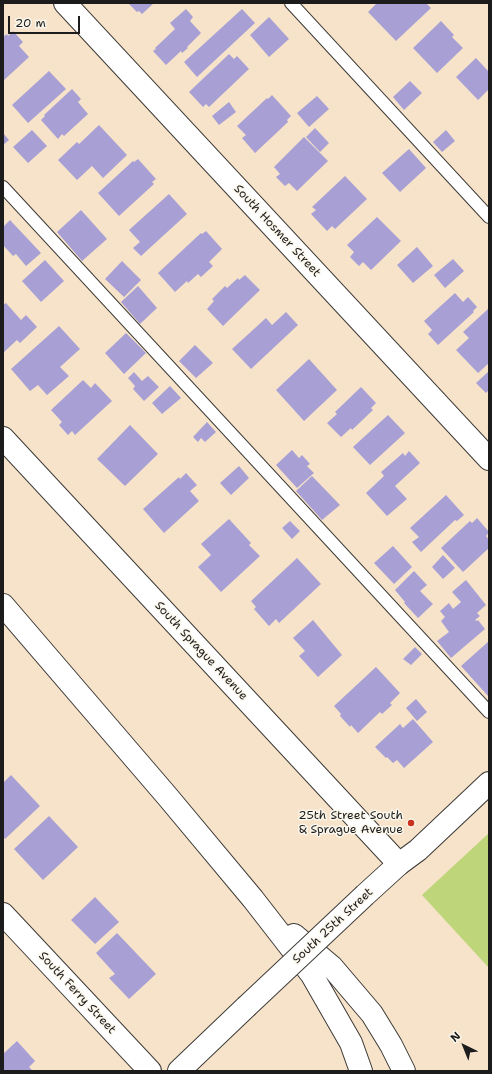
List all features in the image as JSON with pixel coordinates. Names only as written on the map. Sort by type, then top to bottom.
[{"type":"main road","name":"South Hosmer Street","points":[[65,3],[489,459]]},
{"type":"main road","name":"South Sprague Avenue","points":[[3,438],[399,864]]},
{"type":"main road","points":[[3,605],[162,790],[253,899],[312,974],[351,1043],[361,1071]]},
{"type":"main road","name":"South 25th Street","points":[[179,1071],[365,895],[399,864],[418,850],[489,783]]},
{"type":"main road","points":[[253,899],[332,967],[372,1014],[391,1045],[404,1071]]},
{"type":"main road","name":"South Ferry Street","points":[[3,914],[150,1071]]},
{"type":"main road","points":[[351,1043],[356,1071]]},
{"type":"lane","points":[[291,3],[489,218]]},
{"type":"lane","points":[[3,188],[489,712]]},
{"type":"green space","points":[[489,833],[489,968],[422,895]]},
{"type":"building","points":[[128,3],[154,3],[142,14],[139,11],[137,12]]},
{"type":"building","points":[[377,3],[426,3],[431,8],[396,41],[368,12]]},
{"type":"building","points":[[186,9],[193,17],[190,21],[201,33],[187,47],[188,48],[182,53],[181,51],[166,65],[153,51],[175,29],[170,23]]},
{"type":"building","points":[[242,9],[255,23],[197,77],[184,62]]},
{"type":"building","points":[[269,17],[289,39],[269,57],[250,35]]},
{"type":"building","points":[[441,21],[454,35],[452,37],[463,48],[437,73],[413,48]]},
{"type":"building","points":[[13,31],[23,42],[19,46],[29,57],[3,81],[3,37],[7,34],[8,36]]},
{"type":"building","points":[[229,54],[234,59],[237,56],[249,69],[209,107],[206,104],[203,107],[189,92]]},
{"type":"building","points":[[476,58],[489,72],[489,89],[478,100],[456,77]]},
{"type":"building","points":[[49,71],[66,89],[28,123],[12,105]]},
{"type":"building","points":[[410,81],[422,93],[404,110],[393,97]]},
{"type":"building","points":[[72,89],[81,99],[78,102],[88,114],[64,136],[62,134],[58,139],[41,120],[45,116],[44,115]]},
{"type":"building","points":[[272,95],[291,116],[287,120],[288,122],[255,153],[242,138],[246,135],[237,126]]},
{"type":"building","points":[[317,96],[329,109],[309,127],[297,113]]},
{"type":"building","points":[[229,102],[236,112],[219,125],[212,116]]},
{"type":"building","points":[[99,125],[127,155],[103,178],[92,166],[77,180],[58,160],[77,142],[79,144]]},
{"type":"building","points":[[315,128],[329,143],[320,152],[306,137]]},
{"type":"building","points":[[32,130],[47,146],[28,163],[13,147]]},
{"type":"building","points":[[446,130],[455,141],[442,152],[433,142]]},
{"type":"building","points":[[3,133],[9,140],[3,145]]},
{"type":"building","points":[[304,137],[328,161],[297,191],[289,183],[285,186],[276,177],[280,174],[274,167]]},
{"type":"building","points":[[409,149],[426,168],[400,192],[382,173]]},
{"type":"building","points":[[138,159],[156,179],[152,182],[154,184],[119,216],[98,193],[133,161],[134,162]]},
{"type":"building","points":[[345,176],[367,199],[335,229],[332,226],[327,231],[311,214],[316,210],[312,207]]},
{"type":"building","points":[[169,194],[187,214],[141,256],[133,248],[140,242],[129,230]]},
{"type":"building","points":[[81,210],[107,239],[82,261],[57,232]]},
{"type":"building","points":[[377,217],[401,241],[371,270],[363,262],[359,266],[350,257],[354,252],[347,245]]},
{"type":"building","points":[[10,220],[41,253],[26,266],[16,254],[13,256],[3,245],[3,227]]},
{"type":"building","points":[[206,231],[222,249],[209,262],[213,266],[201,277],[198,274],[188,283],[187,281],[175,292],[158,273],[201,233],[202,234]]},
{"type":"building","points":[[417,247],[433,266],[413,283],[397,265]]},
{"type":"building","points":[[453,259],[464,271],[445,288],[434,275]]},
{"type":"building","points":[[45,260],[64,281],[41,302],[22,281]]},
{"type":"building","points":[[122,261],[141,280],[124,297],[105,279]]},
{"type":"building","points":[[245,275],[260,290],[223,326],[207,309],[214,301],[212,299],[225,286],[227,288],[238,278],[239,280]]},
{"type":"building","points":[[138,286],[157,308],[140,324],[121,302]]},
{"type":"building","points":[[455,293],[463,302],[468,297],[477,307],[473,311],[474,312],[438,345],[428,334],[432,330],[424,321]]},
{"type":"building","points":[[6,303],[21,320],[26,315],[37,327],[20,343],[17,340],[3,353],[3,305]]},
{"type":"building","points":[[488,309],[489,363],[478,373],[456,350],[469,338],[463,332]]},
{"type":"building","points":[[286,312],[298,325],[251,369],[232,349],[266,318],[272,325]]},
{"type":"building","points":[[59,326],[80,349],[60,367],[69,376],[47,395],[38,385],[30,391],[11,369]]},
{"type":"building","points":[[126,333],[146,353],[124,374],[105,353]]},
{"type":"building","points":[[195,345],[213,363],[196,378],[179,361]]},
{"type":"building","points":[[309,359],[337,390],[304,421],[276,390]]},
{"type":"building","points":[[489,371],[489,390],[486,393],[476,383]]},
{"type":"building","points":[[134,372],[142,381],[148,376],[159,387],[144,401],[133,389],[135,386],[128,378]]},
{"type":"building","points":[[83,380],[91,388],[95,383],[112,401],[75,435],[72,431],[68,435],[59,425],[62,422],[51,410]]},
{"type":"building","points":[[170,386],[181,398],[162,414],[152,403]]},
{"type":"building","points":[[361,387],[376,403],[371,408],[373,410],[352,430],[351,428],[341,437],[327,423],[337,414],[335,412]]},
{"type":"building","points":[[388,415],[405,433],[370,465],[353,447]]},
{"type":"building","points":[[207,422],[216,432],[205,442],[201,438],[198,442],[193,437]]},
{"type":"building","points":[[130,425],[158,454],[125,486],[97,459]]},
{"type":"building","points":[[292,450],[299,458],[302,455],[310,464],[307,466],[314,473],[297,488],[276,465]]},
{"type":"building","points":[[409,451],[420,463],[395,486],[407,499],[387,516],[366,493],[384,476],[381,472],[403,453],[405,456]]},
{"type":"building","points":[[239,466],[249,478],[231,495],[220,483]]},
{"type":"building","points":[[186,473],[197,485],[190,491],[199,501],[164,533],[143,509],[179,477],[180,479]]},
{"type":"building","points":[[312,476],[340,505],[322,520],[296,491]]},
{"type":"building","points":[[446,495],[464,515],[457,521],[455,520],[421,552],[412,542],[419,537],[410,528]]},
{"type":"building","points":[[477,518],[489,532],[486,536],[489,540],[489,548],[463,572],[441,548],[470,521],[472,523]]},
{"type":"building","points":[[229,519],[251,543],[249,545],[260,556],[221,592],[198,567],[211,555],[201,544]]},
{"type":"building","points":[[290,521],[300,531],[292,539],[282,528]]},
{"type":"building","points":[[393,546],[412,567],[394,584],[374,563]]},
{"type":"building","points":[[443,555],[455,568],[443,579],[432,567]]},
{"type":"building","points":[[297,558],[321,584],[279,623],[276,619],[269,626],[254,609],[256,607],[251,601]]},
{"type":"building","points":[[414,571],[427,585],[420,591],[433,604],[418,618],[404,603],[405,602],[395,590]]},
{"type":"building","points":[[466,580],[486,605],[477,613],[480,616],[475,620],[478,620],[485,629],[451,658],[437,641],[449,632],[441,621],[445,617],[440,611],[449,603],[453,609],[461,602],[452,592]]},
{"type":"building","points":[[313,620],[342,655],[318,677],[299,656],[305,651],[293,638]]},
{"type":"building","points":[[489,641],[489,694],[488,696],[461,666]]},
{"type":"building","points":[[415,647],[422,654],[411,665],[403,659]]},
{"type":"building","points":[[376,667],[400,693],[390,703],[392,705],[382,714],[380,712],[358,733],[340,716],[341,714],[334,706]]},
{"type":"building","points":[[416,699],[427,712],[417,721],[406,708]]},
{"type":"building","points":[[413,719],[433,742],[404,768],[397,760],[393,763],[387,757],[386,758],[375,747],[400,724],[403,728]]},
{"type":"building","points":[[11,775],[40,806],[5,839],[3,836],[3,783]]},
{"type":"building","points":[[49,816],[78,847],[43,880],[14,849]]},
{"type":"building","points":[[95,897],[119,922],[95,944],[71,920]]},
{"type":"building","points":[[117,933],[156,974],[129,999],[109,978],[115,974],[96,953]]},
{"type":"building","points":[[17,1041],[35,1061],[29,1067],[33,1071],[3,1071],[3,1054]]},
{"type":"place","name":"25th Street South & Sprague Avenue","points":[[411,823]]}]
